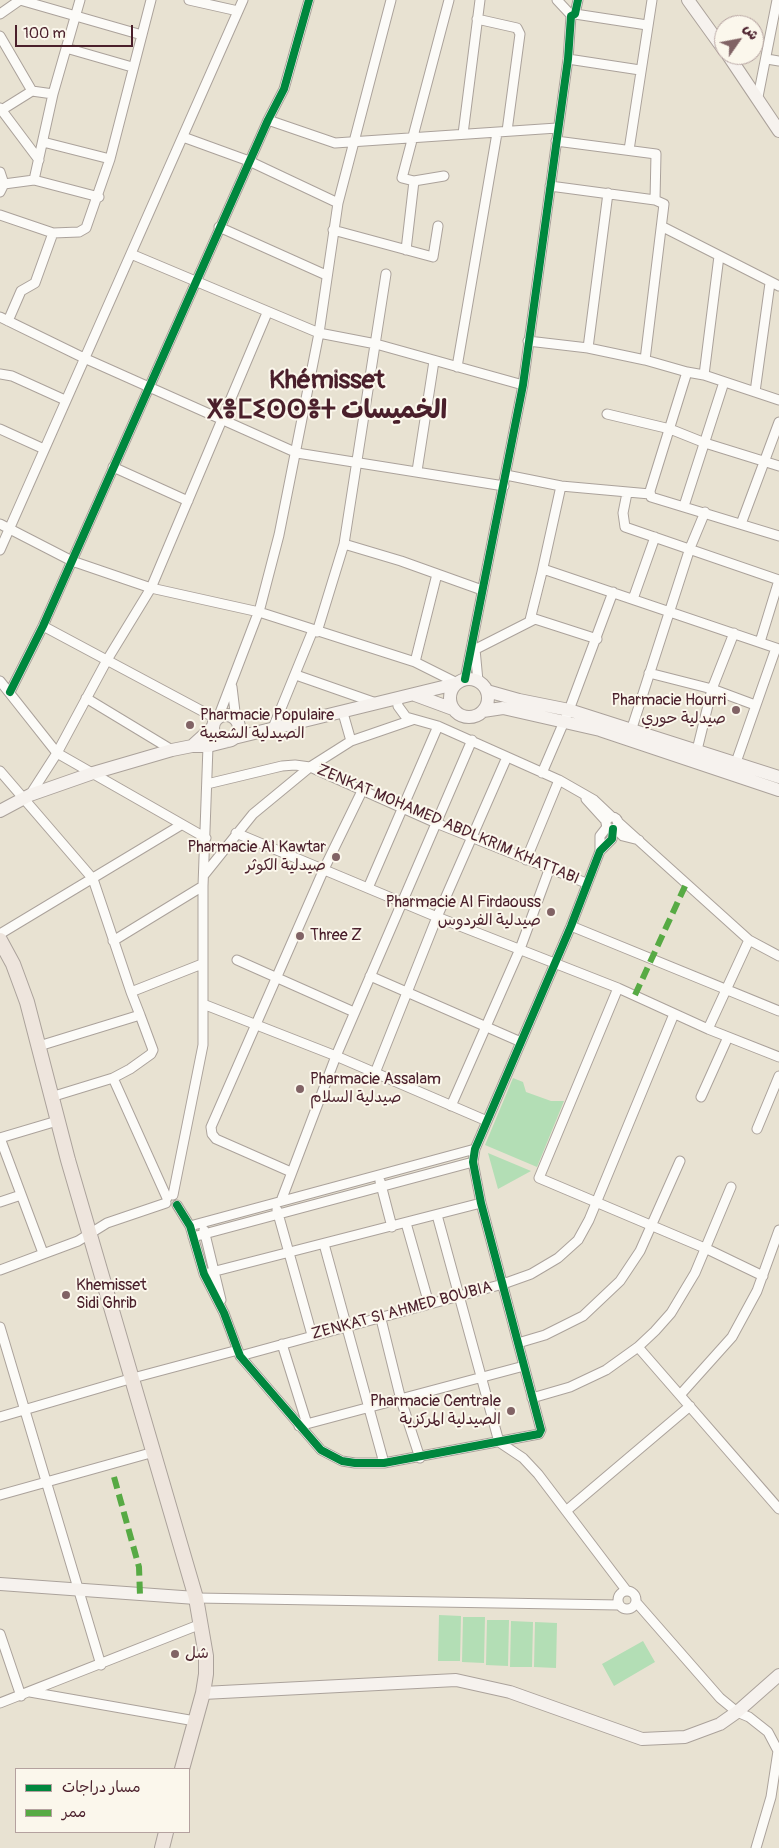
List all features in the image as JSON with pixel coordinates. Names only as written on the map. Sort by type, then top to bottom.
[{"type":"main road","points":[[688,0],[714,36]]},
{"type":"main road","points":[[735,65],[779,131]]},
{"type":"main road","points":[[0,811],[27,797],[93,773],[172,750],[192,746],[208,746],[268,729],[415,695],[459,682],[478,681],[487,691],[734,768],[779,777]]},
{"type":"main road","points":[[453,709],[450,694],[459,682]]},
{"type":"main road","points":[[483,711],[488,702],[487,691]]},
{"type":"main road","points":[[415,695],[453,709],[468,717],[483,711],[503,708],[567,715]]},
{"type":"main road","points":[[192,746],[213,724],[227,715],[237,722],[268,729]]},
{"type":"main road","points":[[231,739],[239,729],[237,722]]},
{"type":"main road","points":[[213,724],[216,736],[231,739]]},
{"type":"main road","points":[[629,734],[697,750],[779,790]]},
{"type":"main road","points":[[0,940],[21,984],[89,1235],[133,1378],[196,1598],[206,1656],[203,1693],[182,1768]]},
{"type":"main road","points":[[0,1584],[196,1598]]},
{"type":"main road","points":[[203,1693],[456,1680],[502,1690],[642,1739],[685,1738],[720,1724],[737,1712],[779,1675]]},
{"type":"main road","points":[[162,1848],[166,1833]]},
{"type":"street","points":[[0,14],[20,0],[142,35]]},
{"type":"street","points":[[34,180],[40,160],[53,94],[80,0]]},
{"type":"street","points":[[0,215],[53,233],[79,232],[86,228],[99,196],[110,159],[132,67],[151,0]]},
{"type":"street","points":[[189,0],[238,11]]},
{"type":"street","points":[[0,550],[243,0]]},
{"type":"street","points":[[169,1199],[200,1061],[203,1004],[203,886],[208,746],[213,724],[232,687],[259,612],[279,535],[297,453],[319,333],[326,275],[338,204],[391,0]]},
{"type":"street","points":[[444,176],[414,181],[402,178],[449,0]]},
{"type":"street","points":[[463,134],[480,0]]},
{"type":"street","points":[[557,0],[573,15],[648,25]]},
{"type":"street","points":[[0,524],[72,561],[152,588],[259,612],[415,662],[459,682],[473,648],[482,590],[523,384],[556,141],[556,128],[568,60],[573,15],[578,0]]},
{"type":"street","points":[[629,150],[652,0]]},
{"type":"street","points":[[758,97],[767,59],[777,0]]},
{"type":"street","points":[[10,692],[43,626],[249,161],[284,89],[306,1]]},
{"type":"street","points":[[477,19],[520,30],[508,131]]},
{"type":"street","points":[[0,36],[32,91]]},
{"type":"street","points":[[66,48],[132,67]]},
{"type":"street","points":[[767,59],[779,61]]},
{"type":"street","points":[[568,60],[640,70]]},
{"type":"street","points":[[40,160],[0,110],[32,91],[53,94]]},
{"type":"street","points":[[268,120],[335,143],[556,128]]},
{"type":"street","points":[[458,367],[497,133]]},
{"type":"street","points":[[183,137],[249,161],[338,204]]},
{"type":"street","points":[[556,141],[654,153],[658,156],[655,200]]},
{"type":"street","points":[[43,142],[110,159]]},
{"type":"street","points":[[0,172],[2,188],[34,180],[99,196]]},
{"type":"street","points":[[406,250],[414,181]]},
{"type":"street","points":[[550,186],[655,200],[664,204],[663,227],[645,360]]},
{"type":"street","points":[[588,348],[608,193]]},
{"type":"street","points":[[333,230],[433,257],[438,226]]},
{"type":"street","points":[[663,227],[775,284],[755,392]]},
{"type":"street","points":[[219,228],[326,275]]},
{"type":"street","points":[[53,233],[35,283],[21,291],[4,319],[84,358],[297,453],[504,486]]},
{"type":"street","points":[[131,254],[267,313],[319,333],[376,344],[523,384]]},
{"type":"street","points":[[704,375],[719,256]]},
{"type":"street","points":[[268,729],[296,675],[315,631],[344,544],[386,274]]},
{"type":"street","points":[[27,797],[57,754],[107,660],[152,588],[267,313]]},
{"type":"street","points":[[528,341],[588,348],[645,360],[704,375],[779,400]]},
{"type":"street","points":[[417,471],[434,361]]},
{"type":"street","points":[[650,494],[687,372]]},
{"type":"street","points":[[0,374],[12,376],[65,400]]},
{"type":"street","points":[[684,506],[724,382]]},
{"type":"street","points":[[607,414],[670,429],[705,443],[779,466]]},
{"type":"street","points":[[741,524],[779,422]]},
{"type":"street","points":[[0,429],[44,450]]},
{"type":"street","points":[[113,467],[188,501]]},
{"type":"street","points":[[506,474],[561,486],[650,494],[654,498],[778,533]]},
{"type":"street","points":[[530,620],[561,486]]},
{"type":"street","points":[[627,493],[623,520],[625,527],[779,580],[760,642]]},
{"type":"street","points":[[629,734],[690,548],[705,512]]},
{"type":"street","points":[[633,600],[655,537]]},
{"type":"street","points":[[344,544],[482,590]]},
{"type":"street","points":[[542,572],[552,571],[669,613],[778,649],[755,705],[734,768]]},
{"type":"street","points":[[415,662],[437,574]]},
{"type":"street","points":[[542,773],[597,640],[613,592]]},
{"type":"street","points":[[473,648],[535,619],[597,640]]},
{"type":"street","points":[[43,626],[107,660],[213,724]]},
{"type":"street","points":[[697,750],[712,690],[734,633]]},
{"type":"street","points":[[473,648],[478,681]]},
{"type":"street","points":[[649,673],[712,690],[755,705]]},
{"type":"street","points":[[296,675],[378,704]]},
{"type":"street","points":[[0,681],[57,754],[206,838]]},
{"type":"street","points":[[232,687],[237,722]]},
{"type":"street","points":[[86,698],[172,750]]},
{"type":"street","points":[[397,699],[400,712],[412,720],[438,726],[472,740],[582,792],[623,836],[638,840],[749,940],[779,956]]},
{"type":"street","points":[[343,713],[351,741]]},
{"type":"street","points":[[204,875],[253,814],[310,767],[351,741],[412,720]]},
{"type":"street","points":[[368,888],[438,726]]},
{"type":"street","points":[[312,1334],[288,1254],[278,1214],[278,1202],[354,1012],[472,740]]},
{"type":"street","points":[[375,1073],[409,993],[437,918],[507,757]]},
{"type":"street","points":[[207,784],[282,766],[310,767]]},
{"type":"street","name":"ZENKAT MOHAMED ABDLKRIM KHATTABI","points":[[310,767],[436,823],[549,870],[586,883]]},
{"type":"street","points":[[0,771],[27,797],[93,879],[113,941],[153,1050],[151,1054],[130,1069],[113,1078],[51,1097]]},
{"type":"street","points":[[526,860],[559,780]]},
{"type":"street","points":[[291,1172],[216,1139],[211,1130],[324,869],[362,791]]},
{"type":"street","points":[[113,1078],[169,1199],[170,1208],[177,1205],[190,1226],[204,1274],[224,1313],[239,1353],[303,1425],[321,1450],[332,1457],[355,1464],[384,1463],[420,1458],[541,1432],[481,1203],[473,1162],[475,1149],[571,926],[586,883],[600,851],[612,839],[612,824]]},
{"type":"street","points":[[0,934],[181,825]]},
{"type":"street","points":[[236,833],[437,918],[618,988],[708,1029],[779,1057]]},
{"type":"street","points":[[451,1106],[520,950],[549,870]]},
{"type":"street","points":[[113,941],[203,886]]},
{"type":"street","points":[[571,926],[779,1011]]},
{"type":"street","points":[[708,1029],[749,940]]},
{"type":"street","points":[[237,960],[354,1012]]},
{"type":"street","points":[[131,992],[202,964]]},
{"type":"street","points":[[370,976],[521,1042]]},
{"type":"street","points":[[618,988],[538,1175],[541,1181],[651,1225],[763,1276]]},
{"type":"street","points":[[203,1004],[256,1023],[487,1121]]},
{"type":"street","name":"ZENKAT SI AHMED BOUBIA","points":[[0,1417],[133,1378],[282,1344],[312,1334],[381,1318],[532,1274],[558,1258],[578,1240],[674,1014]]},
{"type":"street","points":[[39,1046],[140,1015]]},
{"type":"street","points":[[701,1097],[728,1037]]},
{"type":"street","points":[[757,1129],[779,1076]]},
{"type":"street","points":[[43,1253],[0,1138],[57,1121]]},
{"type":"street","points":[[190,1226],[475,1149]]},
{"type":"street","points":[[518,1343],[545,1335],[583,1316],[620,1281],[640,1251],[680,1161]]},
{"type":"street","points":[[193,1237],[473,1162]]},
{"type":"street","points":[[378,1175],[392,1226]]},
{"type":"street","points":[[532,1398],[579,1383],[606,1370],[638,1347],[671,1313],[684,1294],[707,1249],[731,1187]]},
{"type":"street","points":[[0,1202],[21,1195]]},
{"type":"street","points":[[0,1270],[89,1235],[107,1223],[169,1199]]},
{"type":"street","points":[[204,1274],[481,1203]]},
{"type":"street","points":[[437,1215],[499,1442],[523,1458],[626,1590],[634,1594],[636,1602],[709,1686],[737,1712],[749,1717],[768,1732],[778,1751],[771,1797],[756,1848]]},
{"type":"street","points":[[202,1222],[224,1313]]},
{"type":"street","points":[[406,1223],[429,1304]]},
{"type":"street","points":[[680,1395],[732,1337],[763,1276],[779,1230]]},
{"type":"street","points":[[324,1244],[384,1463]]},
{"type":"street","points":[[381,1318],[401,1400],[420,1458]]},
{"type":"street","points":[[0,1327],[101,1665]]},
{"type":"street","points":[[282,1344],[303,1425]]},
{"type":"street","points":[[638,1347],[779,1509]]},
{"type":"street","points":[[303,1425],[524,1366]]},
{"type":"street","points":[[566,1511],[690,1406]]},
{"type":"street","points":[[0,1495],[154,1452]]},
{"type":"street","points":[[619,1605],[618,1597],[626,1590]]},
{"type":"street","points":[[196,1598],[619,1605],[624,1609],[630,1608],[636,1602]]},
{"type":"street","points":[[0,1703],[101,1665],[201,1624]]},
{"type":"street","points":[[0,1634],[21,1696]]},
{"type":"street","points":[[30,1692],[195,1720]]},
{"type":"green space","points":[[513,1078],[523,1082],[526,1092],[551,1101],[564,1101],[537,1167],[485,1145]]},
{"type":"green space","points":[[488,1153],[531,1171],[498,1189]]},
{"type":"green space","points":[[439,1615],[461,1616],[460,1661],[438,1661]]},
{"type":"green space","points":[[463,1617],[485,1617],[484,1663],[462,1662]]},
{"type":"green space","points":[[487,1620],[509,1620],[508,1666],[486,1665]]},
{"type":"green space","points":[[511,1621],[533,1622],[532,1667],[510,1667]]},
{"type":"green space","points":[[535,1622],[557,1623],[556,1668],[534,1667]]},
{"type":"green space","points":[[643,1641],[655,1662],[614,1686],[602,1664]]},
{"type":"marked path","points":[[635,995],[686,884]]},
{"type":"marked path","points":[[114,1477],[139,1567],[140,1595]]},
{"type":"cycle path","points":[[10,692],[43,626],[268,120],[284,89],[309,0]]},
{"type":"cycle path","points":[[465,679],[523,385],[568,59],[571,16],[575,14],[578,0]]},
{"type":"cycle path","points":[[177,1205],[190,1226],[204,1274],[224,1313],[240,1356],[321,1450],[342,1461],[384,1463],[539,1434],[541,1430],[481,1203],[473,1162],[475,1149],[571,926],[600,851],[612,839],[613,829]]},
{"type":"place","name":"Pharmacie Hourri صيدلية حوري","points":[[736,710]]},
{"type":"place","name":"Pharmacie Populaire الصيدلية الشعبية","points":[[190,725]]},
{"type":"place","name":"Pharmacie Al Kawtar صيدلية الكوثر","points":[[336,857]]},
{"type":"place","name":"Pharmacie Al Firdaouss صيدلية الفردوس","points":[[551,912]]},
{"type":"place","name":"Three Z","points":[[300,936]]},
{"type":"place","name":"Pharmacie Assalam صيدلية السلام","points":[[300,1089]]},
{"type":"place","name":"Khemisset Sidi Ghrib","points":[[66,1295]]},
{"type":"place","name":"Pharmacie Centrale الصيدلية المركزية","points":[[511,1411]]},
{"type":"place","name":"شل","points":[[175,1654]]},
{"type":"district","name":"Khémisset ⵅⴻⵎⵉⵙⵙⴻⵜ الخميسات","points":[[327,396]]}]
